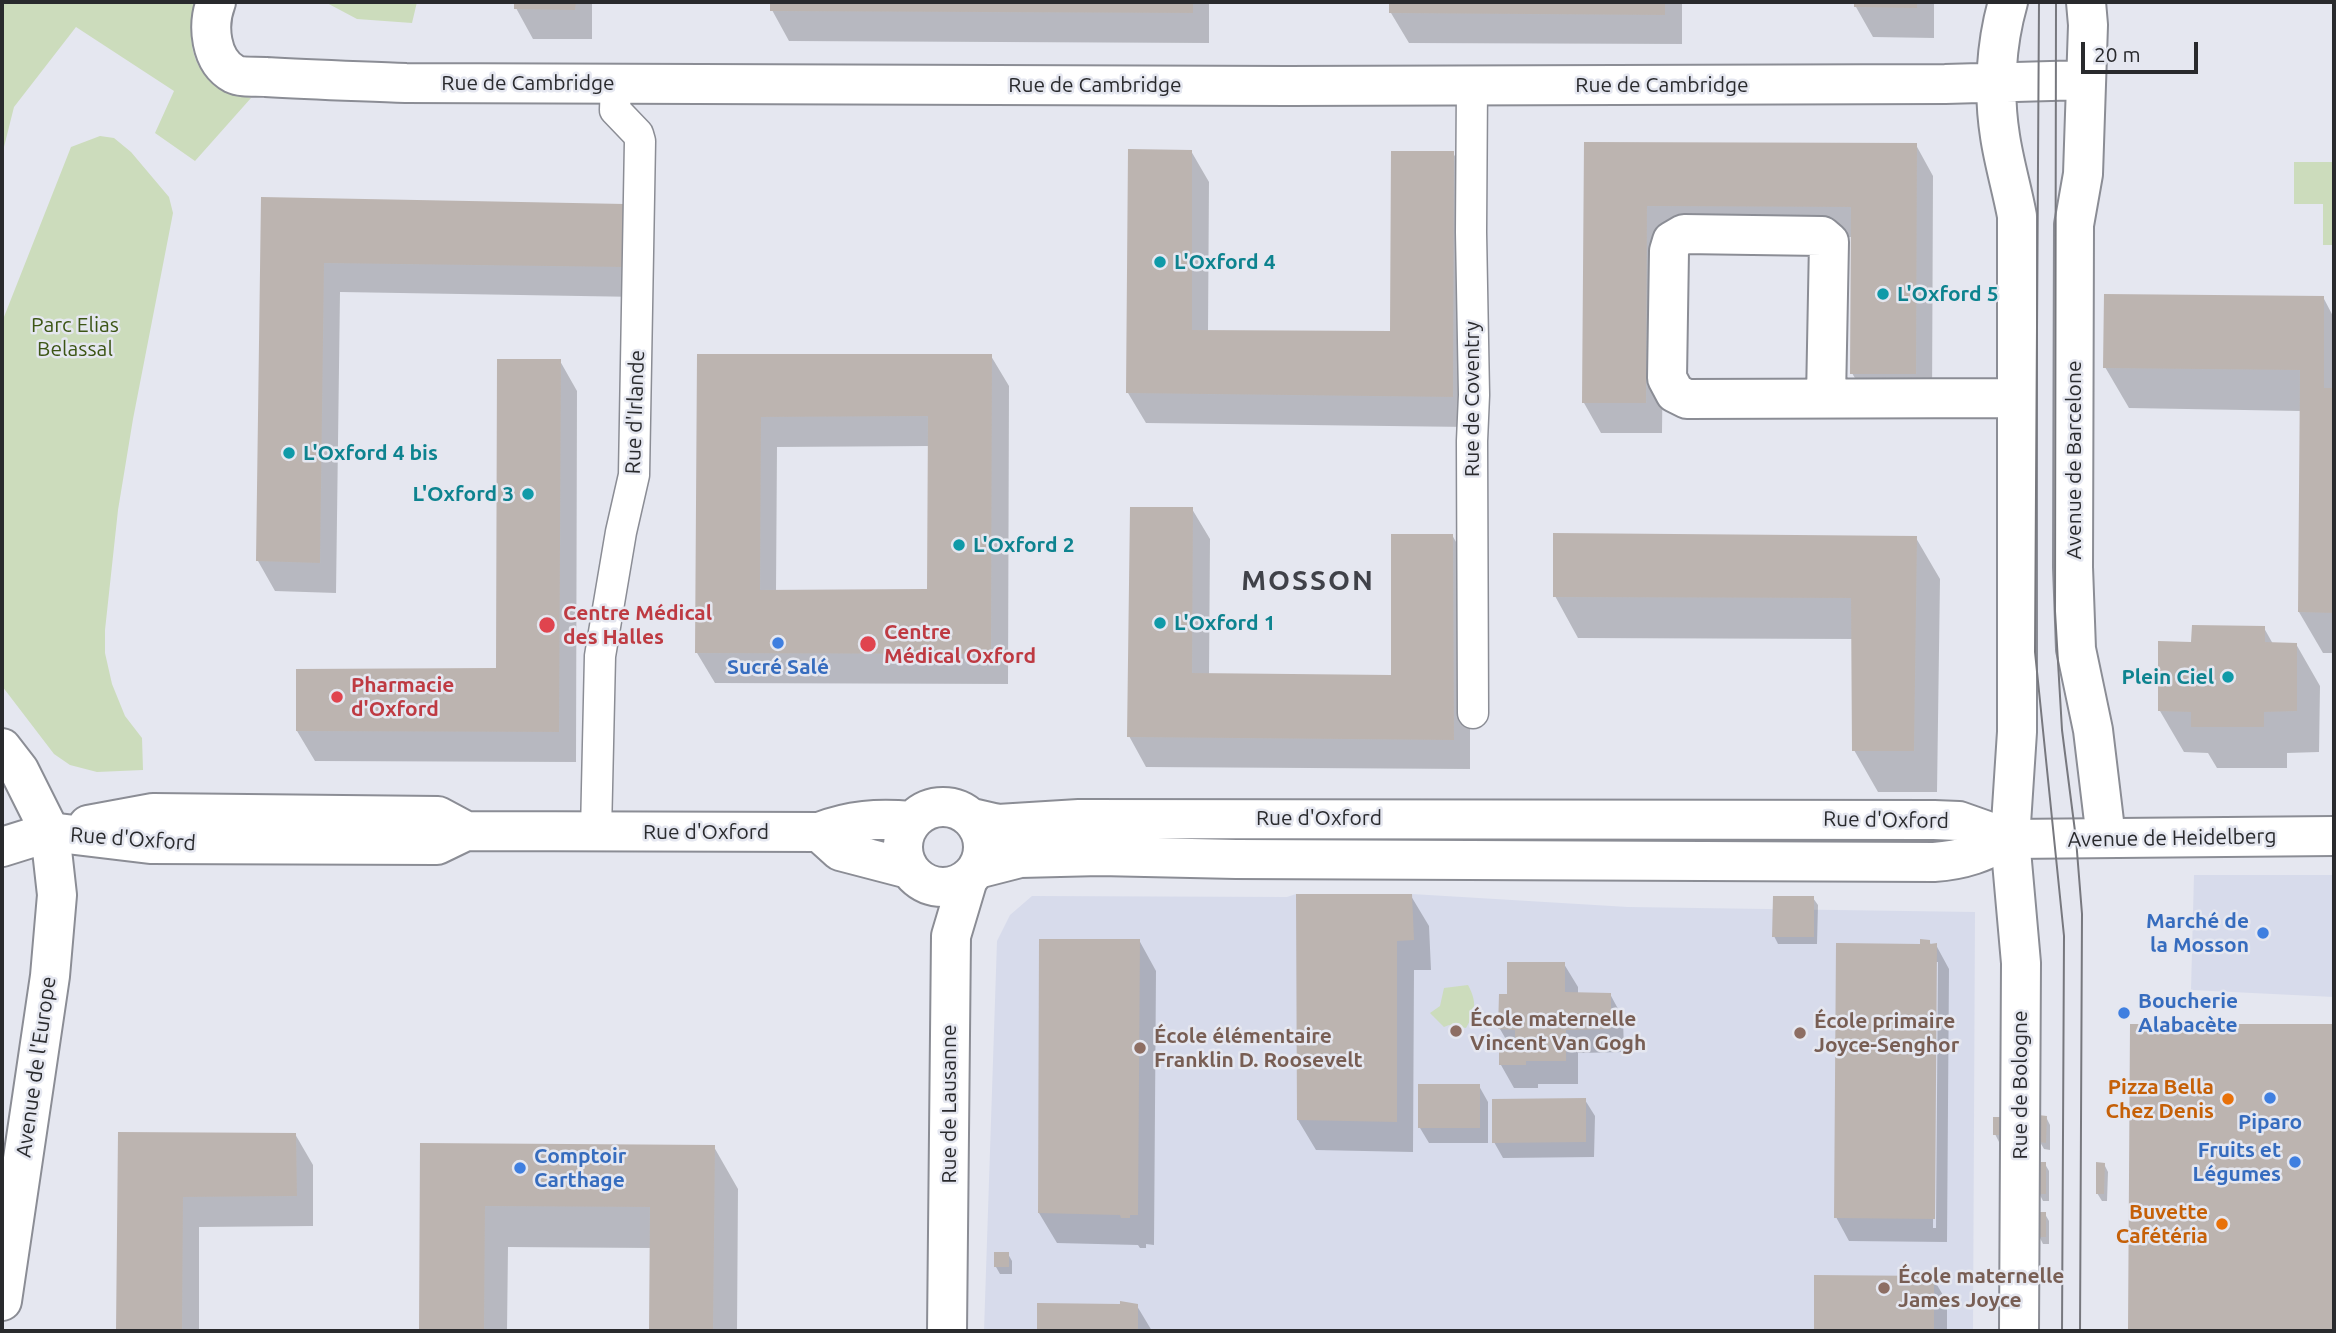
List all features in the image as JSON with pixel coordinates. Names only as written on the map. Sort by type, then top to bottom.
[{"type":"street","name":"Rue de Cambridge","points":[[216,2],[212,11],[212,41],[218,59],[235,74],[406,83],[1247,87],[1997,83]]},
{"type":"street","points":[[2008,2],[1997,57],[1997,83],[2000,138],[2017,216],[2017,732],[2010,839]]},
{"type":"street","name":"Avenue de Barcelone","points":[[2086,2],[2088,25],[2083,174],[2074,225],[2073,568],[2076,649],[2093,730],[2106,838]]},
{"type":"street","points":[[1997,83],[2086,80]]},
{"type":"street","name":"Rue d'Irlande","points":[[596,832],[600,656],[621,532],[634,475],[639,292],[640,141],[638,134],[615,110],[616,83]]},
{"type":"street","name":"Rue de Coventry","points":[[1472,85],[1474,713]]},
{"type":"street","points":[[1826,398],[1829,242],[1822,236],[1684,234],[1672,241],[1669,251],[1667,378],[1675,393],[1687,399],[2016,398]]},
{"type":"street","points":[[2,748],[19,770],[50,832],[5,837]]},
{"type":"street","name":"Rue d'Oxford","points":[[50,832],[150,844],[437,845],[466,831],[819,832],[842,823],[883,818],[911,821],[929,809],[941,807],[963,811],[972,818],[998,824],[1079,819],[1511,817],[1934,820],[1959,821],[2010,839]]},
{"type":"street","points":[[972,818],[980,829],[983,843],[983,856],[973,874]]},
{"type":"street","points":[[909,869],[902,845],[911,821]]},
{"type":"street","name":"Avenue de l'Europe","points":[[2,1301],[51,964],[57,895],[50,832]]},
{"type":"street","name":"Rue d'Oxford","points":[[819,832],[840,850],[909,869],[918,879],[943,888],[956,886],[973,874],[1020,858],[1100,856],[1934,862],[1973,857],[2010,839]]},
{"type":"street","name":"Avenue de Heidelberg","points":[[2010,839],[2334,836]]},
{"type":"street","name":"Rue de Bologne","points":[[2010,839],[2021,963],[2019,1331]]},
{"type":"street","name":"Rue de Lausanne","points":[[947,1331],[951,936],[973,874]]},
{"type":"shaded area","name":"Marché de la Mosson","points":[[2194,875],[2334,875],[2334,997],[2191,990]]},
{"type":"shaded area","points":[[1296,894],[1412,894],[1628,907],[1975,912],[1973,1331],[984,1331],[997,941],[1010,915],[1032,896],[1287,897]]},
{"type":"green space","points":[[2,2],[197,2],[192,38],[193,49],[201,69],[219,87],[251,98],[195,161],[155,133],[174,91],[76,27],[14,107],[2,155]]},
{"type":"green space","points":[[325,2],[417,2],[412,23],[357,19]]},
{"type":"green space","name":"Parc Elias Belassal","points":[[100,136],[114,138],[131,152],[169,197],[173,213],[118,510],[105,630],[105,653],[112,684],[125,716],[142,738],[143,770],[97,772],[70,765],[54,754],[2,686],[2,322],[71,147]]},
{"type":"green space","points":[[2294,162],[2334,162],[2334,245],[2323,245],[2323,204],[2294,204]]},
{"type":"green space","points":[[1468,985],[1474,1006],[1466,1028],[1449,1025],[1444,1027],[1430,1013],[1440,1006],[1444,988]]},
{"type":"building","points":[[514,2],[576,2],[575,10],[514,9]]},
{"type":"building","points":[[770,2],[1193,2],[1193,13],[770,11]]},
{"type":"building","points":[[1389,2],[1665,2],[1665,15],[1389,13]]},
{"type":"building","points":[[1854,2],[1917,2],[1917,8],[1854,7]]},
{"type":"building","name":"L'Oxford 5","points":[[1584,142],[1917,143],[1916,374],[1850,374],[1851,207],[1647,206],[1646,403],[1582,403]]},
{"type":"building","name":"L'Oxford 4","points":[[1128,149],[1192,150],[1192,330],[1390,331],[1391,151],[1454,151],[1453,397],[1126,393]]},
{"type":"building","name":"L'Oxford 4 bis","points":[[261,197],[625,204],[624,267],[324,263],[320,563],[256,561]]},
{"type":"building","points":[[2104,294],[2324,296],[2324,388],[2334,388],[2334,613],[2298,612],[2300,370],[2103,368]]},
{"type":"building","name":"L'Oxford 2","points":[[697,354],[992,354],[991,654],[695,653]],"holes":[[[928,416],[927,589],[760,590],[761,417]]]},
{"type":"building","name":"L'Oxford 3","points":[[497,359],[561,359],[559,732],[296,731],[296,669],[496,668]]},
{"type":"building","name":"L'Oxford 1","points":[[1130,507],[1193,507],[1192,673],[1391,675],[1391,534],[1453,534],[1454,740],[1127,737]]},
{"type":"building","points":[[1553,533],[1917,536],[1914,751],[1852,751],[1851,598],[1553,597]]},
{"type":"building","name":"Plein Ciel","points":[[2192,625],[2265,626],[2265,642],[2297,643],[2297,711],[2264,712],[2264,727],[2191,727],[2191,712],[2158,711],[2158,641],[2191,642]]},
{"type":"building","points":[[1296,894],[1412,894],[1414,940],[1397,941],[1397,1122],[1297,1120]]},
{"type":"building","points":[[1773,896],[1814,896],[1814,937],[1772,937]]},
{"type":"building","points":[[1039,939],[1140,939],[1138,1215],[1130,1215],[1130,1218],[1121,1218],[1120,1215],[1038,1213]]},
{"type":"building","points":[[1920,939],[1930,940],[1930,944],[1937,943],[1935,1219],[1834,1218],[1836,943],[1920,944]]},
{"type":"building","points":[[1507,962],[1565,962],[1565,992],[1611,993],[1611,1029],[1566,1030],[1566,1061],[1526,1061],[1526,1065],[1499,1065],[1499,1047],[1515,1046],[1515,1030],[1498,1029],[1499,994],[1507,994]]},
{"type":"building","points":[[2130,1024],[2334,1024],[2334,1329],[2128,1329]]},
{"type":"building","points":[[1418,1084],[1480,1084],[1480,1128],[1418,1128]]},
{"type":"building","points":[[1586,1098],[1586,1142],[1492,1143],[1492,1099]]},
{"type":"building","points":[[2038,1115],[2047,1116],[2046,1143],[2038,1142]]},
{"type":"building","points":[[1993,1117],[2000,1117],[2001,1135],[1993,1135]]},
{"type":"building","points":[[118,1132],[296,1133],[297,1196],[183,1197],[182,1331],[116,1331]]},
{"type":"building","points":[[420,1143],[715,1145],[713,1331],[649,1331],[650,1207],[485,1206],[484,1331],[419,1331]]},
{"type":"building","points":[[2038,1162],[2046,1162],[2046,1194],[2037,1194]]},
{"type":"building","points":[[2096,1162],[2105,1163],[2104,1194],[2096,1194]]},
{"type":"building","points":[[2037,1212],[2046,1212],[2046,1237],[2037,1237]]},
{"type":"building","points":[[994,1252],[1009,1252],[1009,1267],[994,1267]]},
{"type":"building","points":[[1814,1275],[1934,1276],[1934,1331],[1814,1331]]},
{"type":"building","points":[[1120,1301],[1138,1304],[1138,1331],[1037,1331],[1037,1303],[1120,1304]]},
{"type":"tram line","points":[[2039,2],[2035,652],[2064,936],[2062,1331]]},
{"type":"tram line","points":[[2056,2],[2055,611],[2062,730],[2076,839],[2082,914],[2080,1331]]},
{"type":"place","name":"L'Oxford 4","points":[[1160,262]]},
{"type":"place","name":"L'Oxford 5","points":[[1883,294]]},
{"type":"place","name":"L'Oxford 4 bis","points":[[289,453]]},
{"type":"place","name":"L'Oxford 3","points":[[528,494]]},
{"type":"place","name":"L'Oxford 2","points":[[959,545]]},
{"type":"place","name":"L'Oxford 1","points":[[1160,623]]},
{"type":"place","name":"Centre Médical des Halles","points":[[547,625]]},
{"type":"place","name":"Sucré Salé","points":[[778,643]]},
{"type":"place","name":"Centre Médical Oxford","points":[[868,644]]},
{"type":"place","name":"Plein Ciel","points":[[2228,677]]},
{"type":"place","name":"Pharmacie d'Oxford","points":[[337,697]]},
{"type":"place","name":"Marché de la Mosson","points":[[2263,933]]},
{"type":"place","name":"Boucherie Alabacète","points":[[2124,1013]]},
{"type":"place","name":"École maternelle Vincent Van Gogh","points":[[1456,1031]]},
{"type":"place","name":"École primaire Joyce-Senghor","points":[[1800,1033]]},
{"type":"place","name":"École élémentaire Franklin D. Roosevelt","points":[[1140,1048]]},
{"type":"place","name":"Piparo","points":[[2270,1098]]},
{"type":"place","name":"Pizza Bella Chez Denis","points":[[2228,1099]]},
{"type":"place","name":"Fruits et Légumes","points":[[2295,1162]]},
{"type":"place","name":"Comptoir Carthage","points":[[520,1168]]},
{"type":"place","name":"Buvette Cafétéria","points":[[2222,1224]]},
{"type":"place","name":"École maternelle James Joyce","points":[[1884,1288]]},
{"type":"district","name":"MOSSON","points":[[1308,581]]}]
